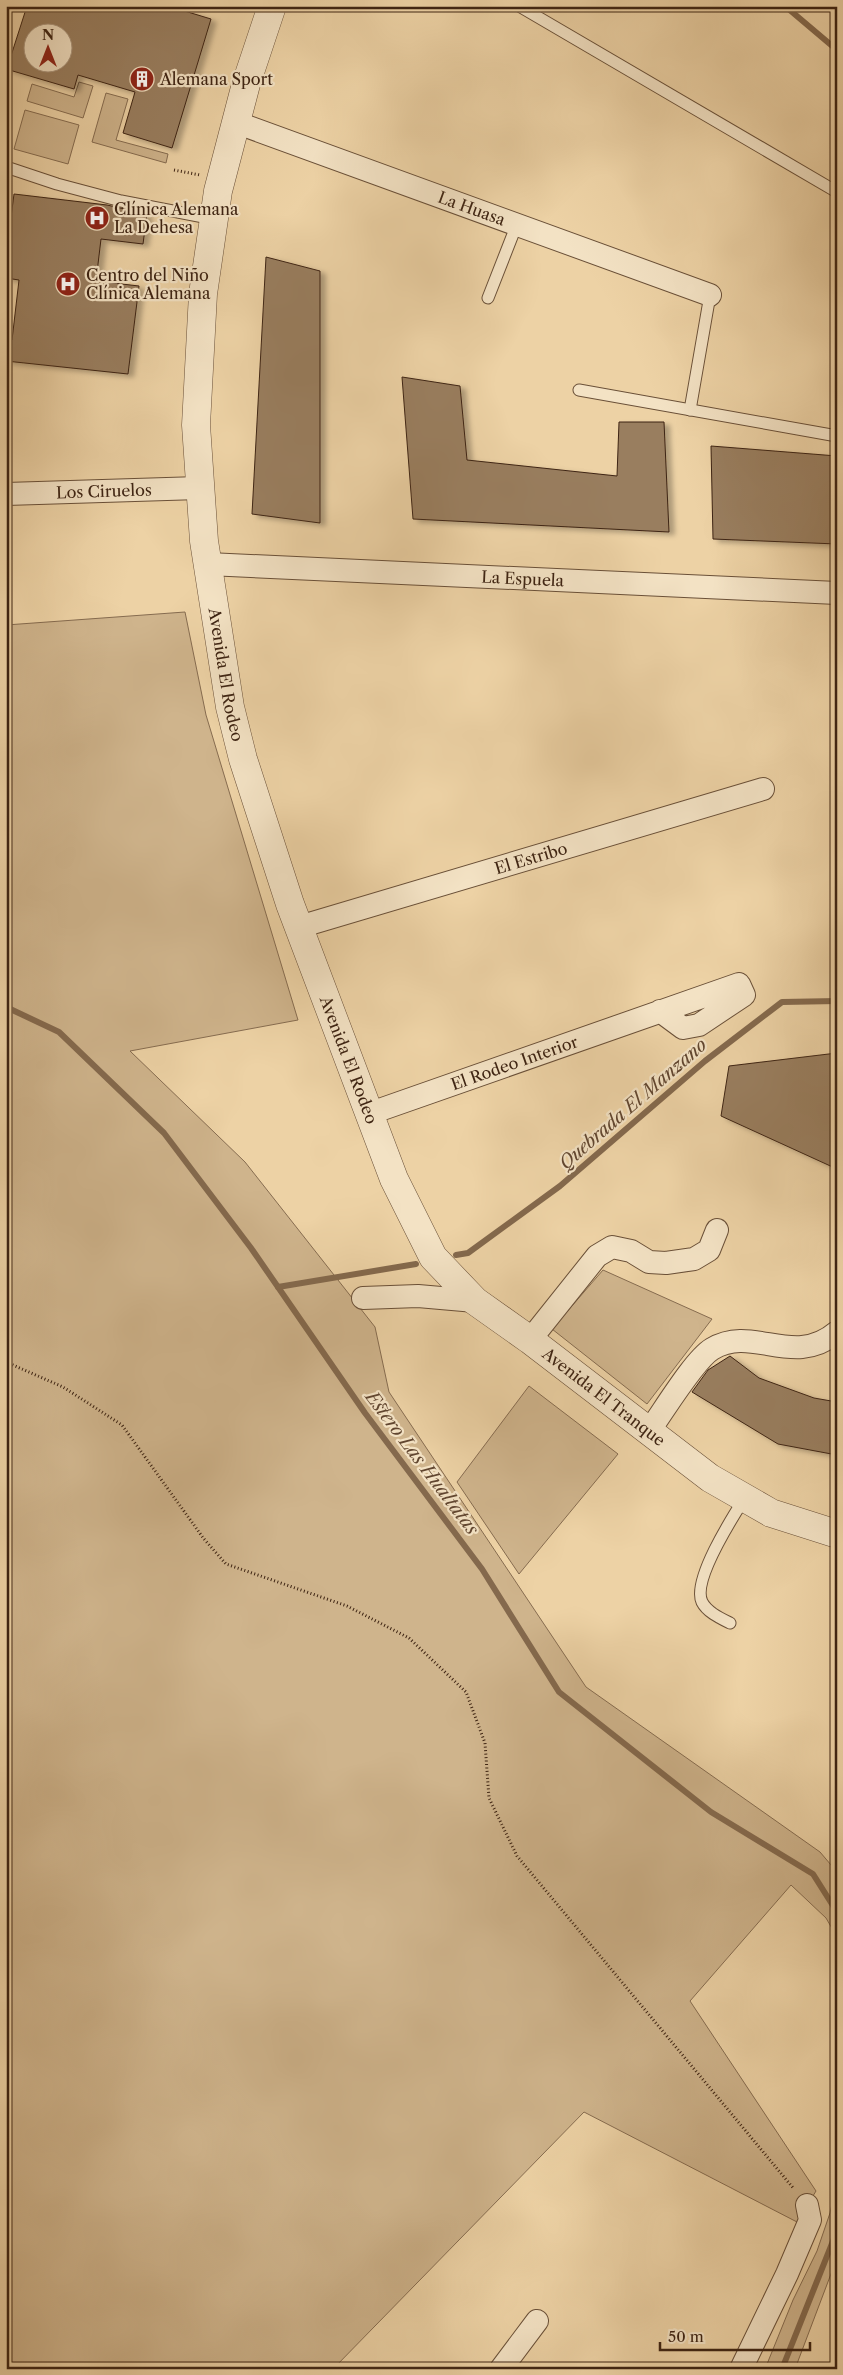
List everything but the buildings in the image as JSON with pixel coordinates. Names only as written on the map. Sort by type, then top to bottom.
[{"type":"street","name":"Avenida El Rodeo","points":[[272,6],[235,122],[223,167],[214,220],[200,335],[196,425],[199,488],[218,638],[235,732],[258,811],[368,1114],[394,1179],[433,1257],[475,1301]]},
{"type":"street","name":"La Huasa","points":[[235,122],[710,295]]},
{"type":"street","name":"Los Ciruelos","points":[[6,494],[199,488]]},
{"type":"street","name":"La Espuela","points":[[208,564],[837,593]]},
{"type":"street","name":"El Estribo","points":[[299,927],[763,789]]},
{"type":"street","name":"El Rodeo Interior","points":[[368,1114],[660,1012]]},
{"type":"street","points":[[530,1340],[597,1256],[612,1247],[631,1251],[649,1262],[666,1263],[694,1259],[709,1250],[717,1230]]},
{"type":"street","points":[[363,1298],[418,1296],[475,1301]]},
{"type":"street","name":"Avenida El Tranque","points":[[475,1301],[530,1340],[710,1478],[744,1499],[784,1518],[837,1534]]},
{"type":"street","points":[[648,1431],[702,1358],[720,1345],[740,1340],[786,1348],[800,1348],[824,1341],[837,1332]]},
{"type":"street","points":[[741,2369],[788,2274],[810,2220],[807,2205]]},
{"type":"street","points":[[501,2369],[537,2321]]},
{"type":"lane","points":[[519,6],[837,192]]},
{"type":"lane","points":[[6,167],[57,184],[121,201],[214,220]]},
{"type":"lane","points":[[488,298],[517,224]]},
{"type":"lane","points":[[690,410],[710,295]]},
{"type":"lane","points":[[579,390],[837,436]]},
{"type":"lane","points":[[730,1623],[709,1610],[702,1602],[699,1591],[718,1541],[744,1499]]},
{"type":"path","points":[[174,170],[201,175]]},
{"type":"path","points":[[6,1362],[63,1387],[122,1425],[204,1539],[226,1564],[347,1606],[409,1638],[466,1692],[485,1743],[489,1798],[517,1856],[807,2205]]},
{"type":"shaded area","points":[[79,82],[93,86],[83,118],[27,101],[32,84],[74,97]]},
{"type":"shaded area","points":[[106,93],[128,99],[116,140],[168,154],[166,163],[92,142]]},
{"type":"shaded area","points":[[25,110],[79,125],[68,164],[14,149]]},
{"type":"shaded area","points":[[185,612],[206,715],[298,1020],[130,1051],[245,1162],[375,1327],[389,1392],[586,1687],[820,1852],[837,1872],[837,1937],[826,1918],[791,1885],[690,2001],[816,2191],[797,2222],[584,2112],[333,2369],[6,2369],[6,625]]},
{"type":"shaded area","points":[[603,1270],[712,1319],[647,1404],[552,1329]]},
{"type":"shaded area","points":[[529,1386],[618,1454],[519,1574],[457,1482]]},
{"type":"shaded area","points":[[837,2181],[837,2258],[795,2369],[765,2369],[793,2300],[817,2251],[830,2213]]},
{"type":"waterway","points":[[785,6],[837,50]]},
{"type":"waterway","name":"Quebrada El Manzano","points":[[456,1255],[468,1253],[560,1186],[705,1061],[782,1002],[837,1001]]},
{"type":"waterway","name":"Estero Las Hualtatas","points":[[6,1007],[59,1032],[164,1133],[251,1248],[365,1413],[482,1569],[559,1692],[711,1812],[813,1874],[837,1912]]},
{"type":"waterway","name":"Quebrada El Manzano","points":[[278,1287],[416,1264]]},
{"type":"waterway","name":"Estero Las Hualtatas","points":[[782,2369],[837,2231]]},
{"type":"place","name":"Alemana Sport","points":[[142,79]]},
{"type":"place","name":"Clínica Alemana La Dehesa","points":[[97,218]]},
{"type":"place","name":"Centro del Niño Clínica Alemana","points":[[68,284]]}]
